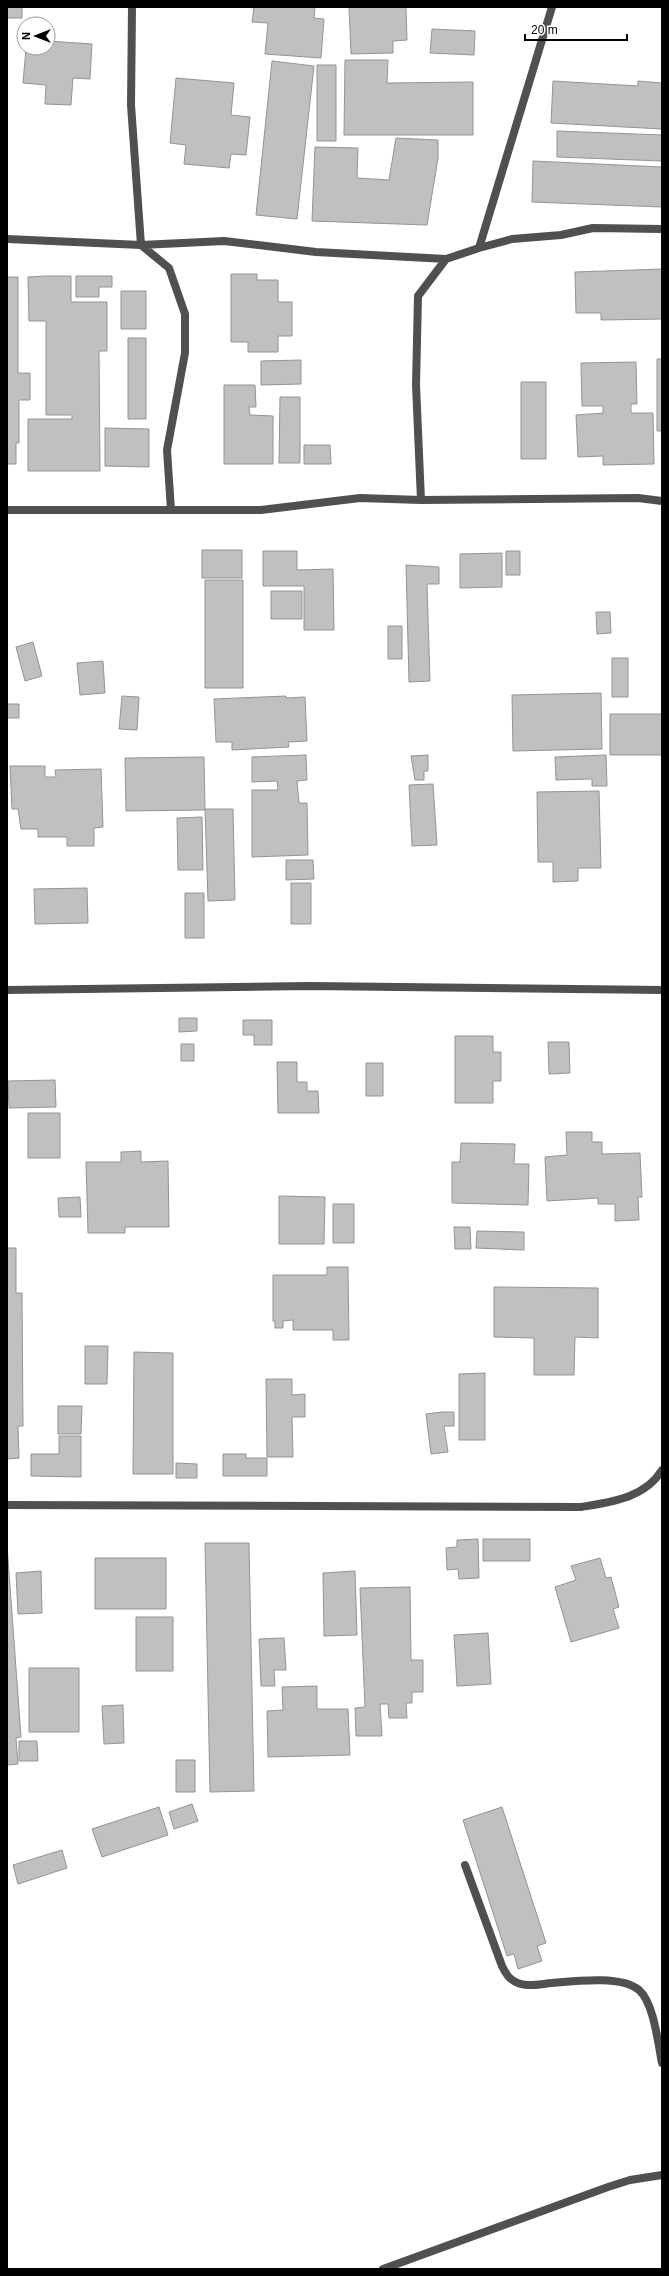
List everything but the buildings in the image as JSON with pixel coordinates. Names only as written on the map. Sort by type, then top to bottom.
[{"type":"street","points":[[132,7],[131,105],[141,244],[169,268],[185,314],[185,353],[167,450],[171,510]]},
{"type":"street","points":[[479,248],[552,7]]},
{"type":"street","points":[[7,239],[141,244],[224,241],[316,252],[446,259],[512,239],[561,235],[593,228],[662,229]]},
{"type":"street","points":[[422,500],[416,385],[418,296],[446,259]]},
{"type":"street","points":[[7,510],[261,510],[360,498],[422,500],[638,498],[662,501]]},
{"type":"street","points":[[7,990],[310,986],[662,990]]},
{"type":"street","points":[[7,1505],[582,1507],[624,1499],[655,1482],[662,1470]]},
{"type":"street","points":[[465,1865],[502,1966],[510,1979],[522,1984],[537,1986],[551,1983],[612,1981],[627,1983],[640,1990],[648,2003],[662,2063]]},
{"type":"street","points":[[383,2269],[608,2187],[630,2180],[662,2175]]}]
